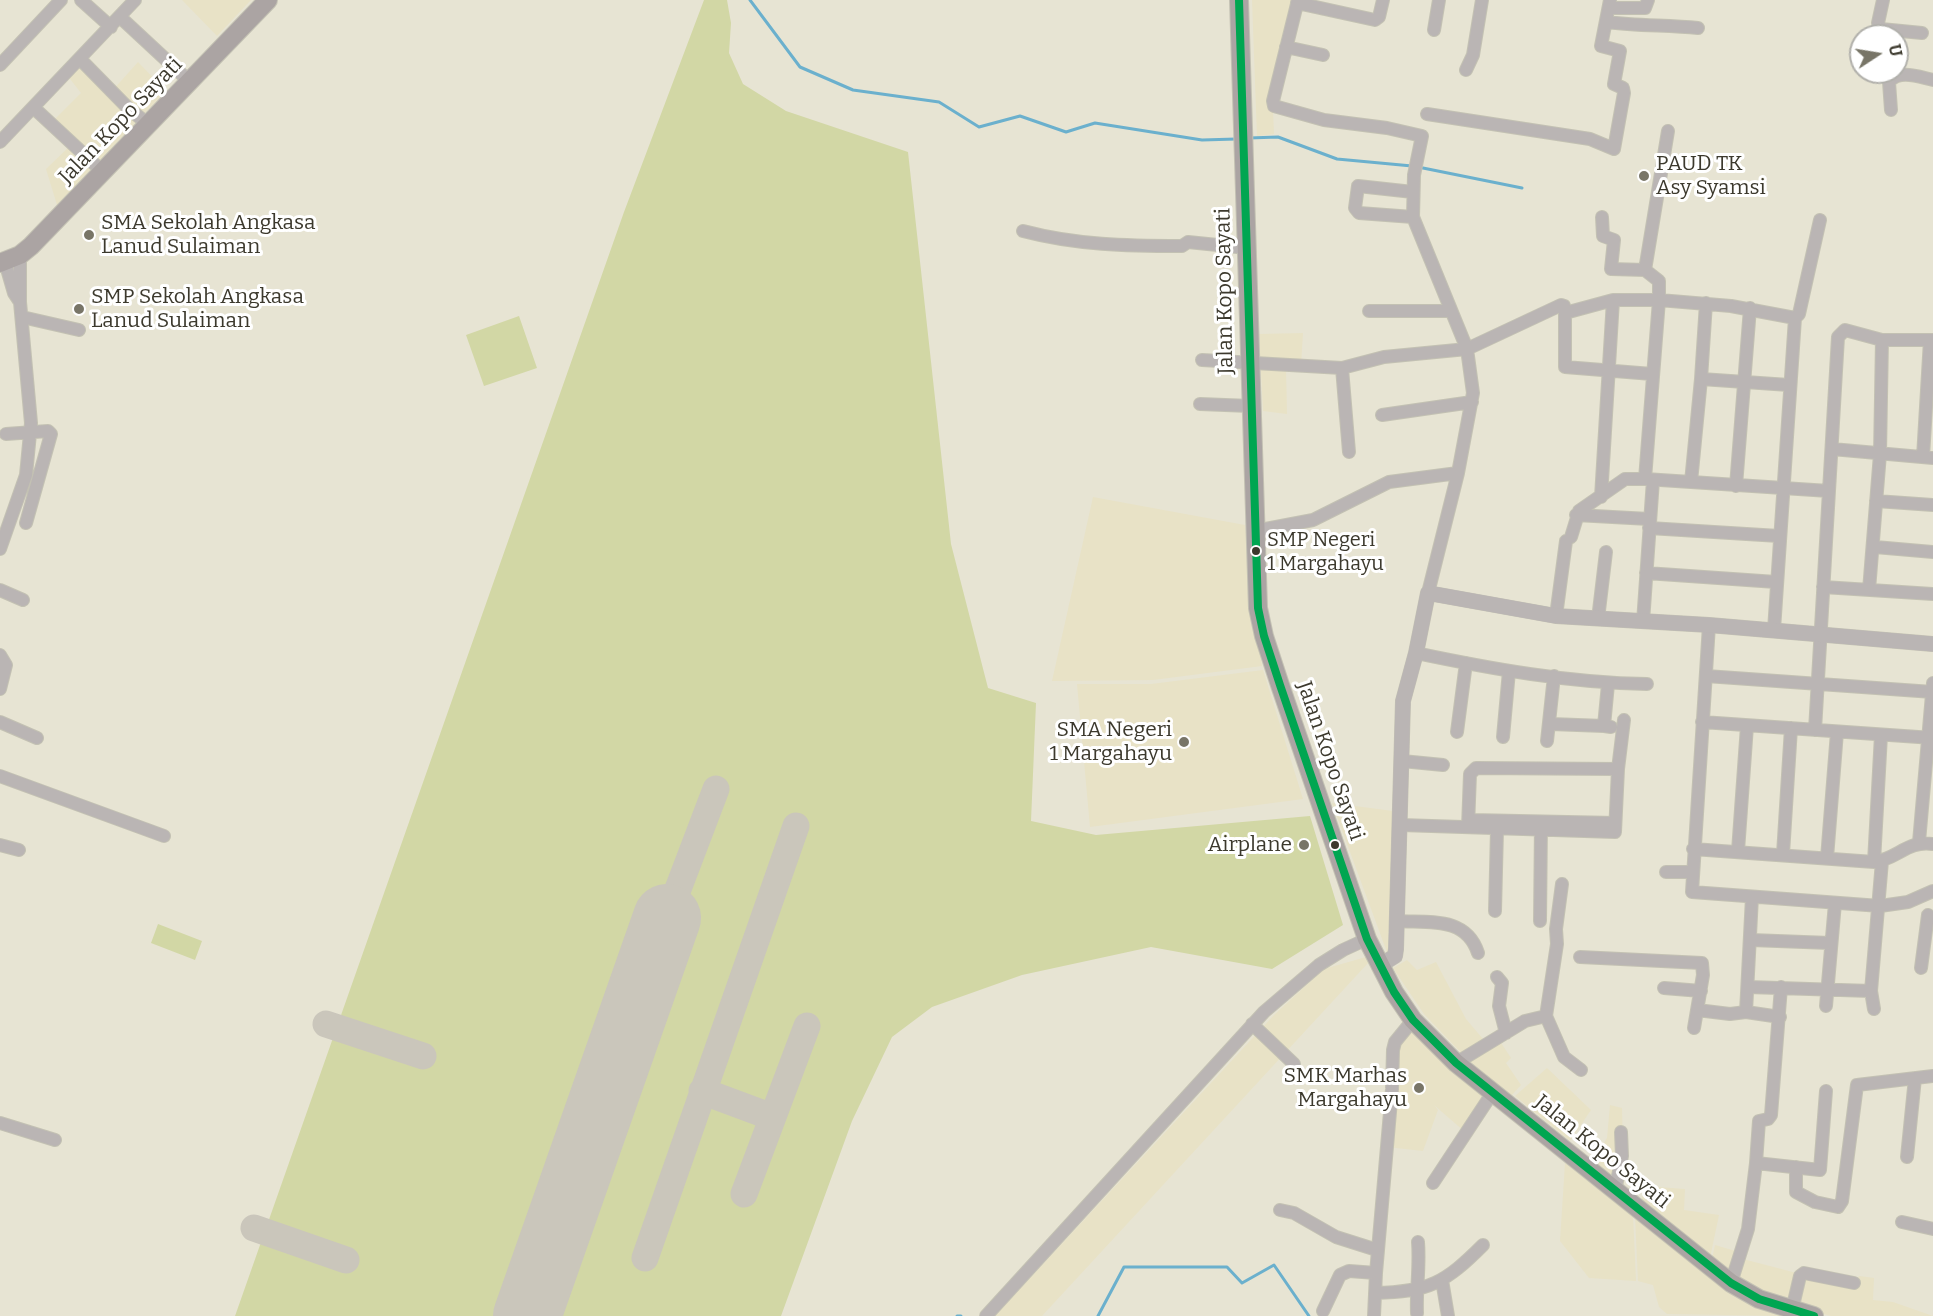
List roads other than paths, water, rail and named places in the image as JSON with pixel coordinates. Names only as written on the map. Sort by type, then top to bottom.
[{"type":"main road","name":"Jalan Kopo Sayati","points":[[8,260],[104,173],[268,0]]},
{"type":"main road","name":"Jalan Kopo Sayati","points":[[1239,0],[1257,592],[1264,636],[1367,939],[1379,966],[1413,1020],[1456,1063],[1731,1283],[1759,1299],[1814,1316]]},
{"type":"street","points":[[0,65],[62,0]]},
{"type":"street","points":[[81,0],[111,27]]},
{"type":"street","points":[[0,142],[135,0]]},
{"type":"street","points":[[1379,966],[1395,956],[1403,701],[1458,473],[1472,402],[1467,349],[1413,218],[1414,175],[1420,134],[1324,120],[1274,106],[1272,101],[1298,1],[1375,20],[1379,17],[1383,0]]},
{"type":"street","points":[[1434,30],[1439,0]]},
{"type":"street","points":[[1466,70],[1473,55],[1482,0]]},
{"type":"street","points":[[1427,114],[1590,138],[1614,149],[1624,89],[1614,84],[1620,51],[1601,46],[1609,4],[1645,8],[1648,0]]},
{"type":"street","points":[[1883,0],[1878,23],[1881,29],[1922,33]]},
{"type":"street","points":[[120,17],[190,82]]},
{"type":"street","points":[[1606,22],[1646,27],[1669,25],[1698,28]]},
{"type":"street","points":[[1286,47],[1323,55]]},
{"type":"street","points":[[81,59],[128,108],[149,125]]},
{"type":"street","points":[[1891,111],[1889,82],[1891,78],[1905,74],[1933,80]]},
{"type":"street","points":[[34,108],[104,173]]},
{"type":"street","points":[[1645,270],[1668,131]]},
{"type":"street","points":[[1413,192],[1358,186],[1354,208],[1359,213],[1413,218]]},
{"type":"street","points":[[1602,217],[1603,236],[1614,240],[1611,269],[1645,270],[1659,281],[1652,374],[1643,622]]},
{"type":"street","points":[[1774,630],[1789,385],[1797,316],[1820,220]]},
{"type":"street","points":[[1023,231],[1060,241],[1111,246],[1182,246],[1188,242],[1247,248]]},
{"type":"street","points":[[0,549],[26,475],[31,430],[20,302],[8,260]]},
{"type":"street","points":[[1565,310],[1612,300],[1659,300],[1750,308],[1797,316]]},
{"type":"street","points":[[1601,497],[1612,300]]},
{"type":"street","points":[[1691,482],[1706,303]]},
{"type":"street","points":[[1202,360],[1342,368],[1384,357],[1467,349],[1483,344],[1561,306],[1565,310],[1565,367],[1652,374]]},
{"type":"street","points":[[1736,486],[1750,308]]},
{"type":"street","points":[[1369,311],[1451,311]]},
{"type":"street","points":[[22,317],[79,330]]},
{"type":"street","points":[[1815,730],[1829,491],[1840,332],[1845,330],[1882,340],[1932,340],[1928,457],[1832,448]]},
{"type":"street","points":[[1869,590],[1875,547],[1880,454],[1882,340]]},
{"type":"street","points":[[1342,368],[1349,452]]},
{"type":"street","points":[[1701,379],[1789,385]]},
{"type":"street","points":[[1382,415],[1472,402]]},
{"type":"street","points":[[1200,404],[1250,406]]},
{"type":"street","points":[[6,434],[31,430],[48,431],[51,434],[26,523]]},
{"type":"street","points":[[1255,531],[1313,520],[1389,482],[1458,473]]},
{"type":"street","points":[[1602,475],[1625,479],[1829,491]]},
{"type":"street","points":[[1556,616],[1568,539],[1576,515],[1625,479]]},
{"type":"street","points":[[1876,501],[1933,505]]},
{"type":"street","points":[[1576,515],[1779,536]]},
{"type":"street","points":[[1875,547],[1933,552]]},
{"type":"street","points":[[1598,619],[1606,552]]},
{"type":"street","points":[[1646,573],[1776,582]]},
{"type":"street","points":[[1823,587],[1933,594]]},
{"type":"street","points":[[0,590],[23,600]]},
{"type":"street","points":[[1428,593],[1556,616],[1709,625],[1933,644]]},
{"type":"street","points":[[1709,625],[1692,892],[1880,906],[1908,902],[1933,891]]},
{"type":"street","points":[[1416,653],[1509,671],[1608,684],[1647,684]]},
{"type":"street","points":[[0,655],[6,665],[0,689]]},
{"type":"street","points":[[1457,732],[1466,663]]},
{"type":"street","points":[[1503,737],[1509,671]]},
{"type":"street","points":[[1706,675],[1933,689],[1919,842]]},
{"type":"street","points":[[1547,741],[1551,724],[1554,676]]},
{"type":"street","points":[[1551,724],[1607,727],[1608,684]]},
{"type":"street","points":[[1401,822],[1615,827],[1618,769],[1624,720]]},
{"type":"street","points":[[0,722],[37,738]]},
{"type":"street","points":[[1702,722],[1930,738]]},
{"type":"street","points":[[1738,851],[1747,726]]},
{"type":"street","points":[[1783,854],[1791,728]]},
{"type":"street","points":[[1827,858],[1837,732]]},
{"type":"street","points":[[1874,1009],[1871,991],[1880,906],[1878,861],[1881,735]]},
{"type":"street","points":[[1402,761],[1443,765]]},
{"type":"street","points":[[1468,824],[1470,774],[1476,768],[1618,769]]},
{"type":"street","points":[[0,776],[164,836]]},
{"type":"street","points":[[1468,824],[1497,830],[1541,826]]},
{"type":"street","points":[[1540,921],[1541,826]]},
{"type":"street","points":[[1496,911],[1497,830]]},
{"type":"street","points":[[1694,849],[1878,861],[1919,842],[1933,844]]},
{"type":"street","points":[[0,845],[19,850]]},
{"type":"street","points":[[1666,872],[1692,872]]},
{"type":"street","points":[[1563,884],[1546,1016],[1564,1057],[1581,1070]]},
{"type":"street","points":[[1746,1012],[1752,897]]},
{"type":"street","points":[[1918,898],[1930,920],[1927,949],[1921,968]]},
{"type":"street","points":[[1826,1006],[1835,903]]},
{"type":"street","points":[[1397,921],[1455,926],[1469,935],[1478,953]]},
{"type":"street","points":[[986,1316],[1252,1024],[1319,965],[1367,939]]},
{"type":"street","points":[[1751,939],[1830,943]]},
{"type":"street","points":[[1580,957],[1701,963],[1703,965],[1701,991],[1694,1028]]},
{"type":"street","points":[[1497,977],[1502,983],[1499,1006],[1506,1033]]},
{"type":"street","points":[[1748,987],[1871,991]]},
{"type":"street","points":[[1731,1283],[1748,1229],[1759,1121],[1768,1119],[1771,1115],[1781,987]]},
{"type":"street","points":[[1664,988],[1701,991]]},
{"type":"street","points":[[1697,1010],[1730,1014],[1746,1012],[1780,1017]]},
{"type":"street","points":[[1456,1063],[1529,1019],[1546,1016]]},
{"type":"street","points":[[1374,1316],[1393,1050],[1395,1042],[1413,1020]]},
{"type":"street","points":[[1252,1024],[1294,1064]]},
{"type":"street","points":[[1796,1167],[1796,1192],[1815,1202],[1838,1207],[1842,1201],[1856,1088],[1860,1084],[1933,1076]]},
{"type":"street","points":[[1907,1157],[1915,1078]]},
{"type":"street","points":[[1755,1164],[1821,1170],[1826,1091]]},
{"type":"street","points":[[1433,1183],[1493,1092]]},
{"type":"street","points":[[0,1123],[55,1140]]},
{"type":"street","points":[[1615,1191],[1622,1156],[1622,1132]]},
{"type":"street","points":[[1280,1210],[1294,1214],[1336,1237],[1377,1250]]},
{"type":"street","points":[[1902,1222],[1933,1229]]},
{"type":"street","points":[[1417,1313],[1416,1291],[1420,1261],[1418,1242]]},
{"type":"street","points":[[1375,1293],[1416,1291],[1442,1280],[1455,1272],[1483,1245]]},
{"type":"street","points":[[1323,1311],[1340,1275],[1349,1271],[1376,1273]]},
{"type":"street","points":[[1792,1310],[1800,1276],[1804,1273],[1854,1283]]},
{"type":"street","points":[[1442,1280],[1448,1316]]},
{"type":"waterway","points":[[750,0],[800,67],[853,90],[939,102],[979,127],[1020,116],[1066,132],[1095,123],[1202,140],[1236,139]]},
{"type":"waterway","points":[[1249,138],[1278,137],[1337,159],[1412,166]]},
{"type":"waterway","points":[[1418,167],[1522,188]]},
{"type":"waterway","points":[[1098,1316],[1124,1267],[1227,1267],[1242,1283],[1274,1265],[1309,1316]]},
{"type":"place","name":"PAUD TK Asy Syamsi","points":[[1644,176]]},
{"type":"place","name":"SMA Sekolah Angkasa Lanud Sulaiman","points":[[89,235]]},
{"type":"place","name":"SMP Sekolah Angkasa Lanud Sulaiman","points":[[79,309]]},
{"type":"place","name":"SMP Negeri 1 Margahayu","points":[[1256,551]]},
{"type":"place","name":"SMA Negeri 1 Margahayu","points":[[1184,742]]},
{"type":"place","name":"Airplane","points":[[1304,845]]},
{"type":"place","name":"SMK Marhas Margahayu","points":[[1419,1088]]}]
